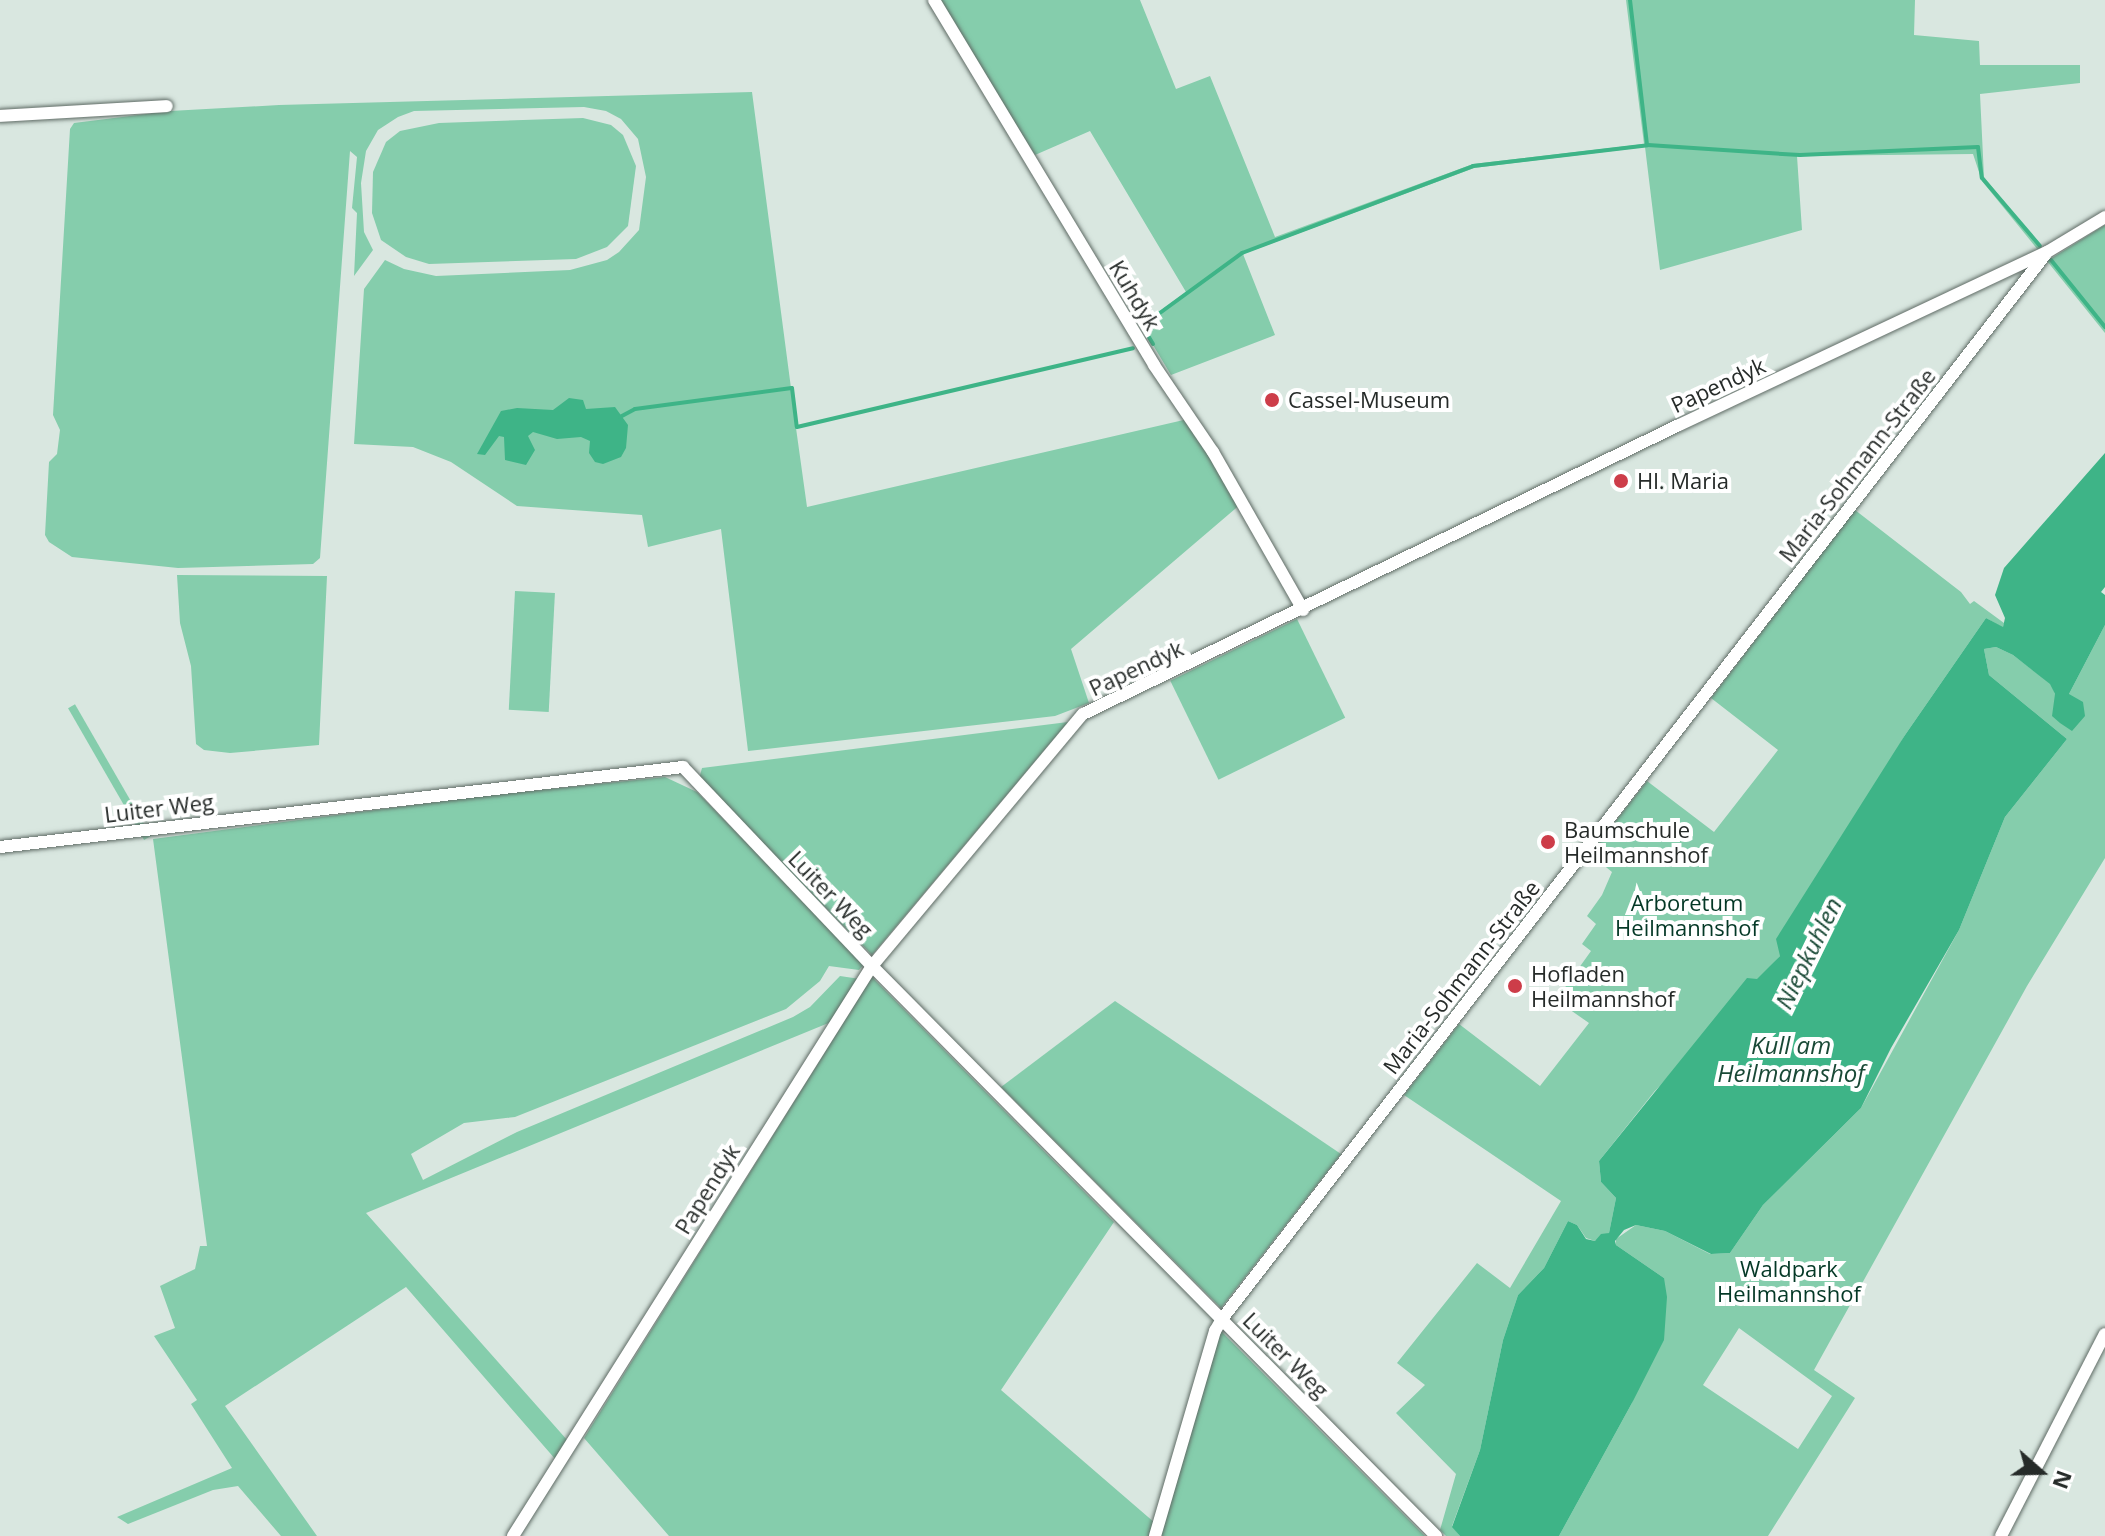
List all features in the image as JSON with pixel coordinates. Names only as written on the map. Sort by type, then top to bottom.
[{"type":"street","name":"Kuhdyk","points":[[934,0],[1162,377],[1221,465],[1303,610]]},
{"type":"street","points":[[0,116],[167,106]]},
{"type":"street","name":"Papendyk","points":[[513,1536],[872,966],[1083,714],[1303,610],[1679,425],[2047,252],[2105,217]]},
{"type":"street","name":"Maria-Sohmann-Straße","points":[[1155,1536],[1215,1331],[1222,1319],[2047,252]]},
{"type":"street","name":"Luiter Weg","points":[[0,847],[683,767],[872,966],[1436,1536]]},
{"type":"street","points":[[2001,1536],[2105,1334]]},
{"type":"green space","points":[[935,0],[1140,0],[1176,89],[1210,76],[1275,237],[1473,164],[1644,144],[1626,0],[1915,0],[1914,35],[1979,41],[1980,65],[2080,65],[2080,83],[1980,94],[1984,177],[2042,248],[2038,250],[1982,181],[1973,154],[1797,156],[1802,230],[1660,270],[1645,147],[1474,168],[1243,254],[1275,335],[1171,375],[1141,325],[1186,292],[1090,131],[1035,155]]},
{"type":"green space","points":[[752,92],[796,426],[1135,349],[796,428],[807,507],[1188,419],[1242,503],[1071,649],[1089,703],[1055,716],[748,751],[721,529],[648,547],[642,515],[517,506],[451,462],[413,447],[354,444],[364,289],[385,260],[404,269],[436,276],[570,270],[607,260],[639,230],[646,177],[638,139],[621,119],[606,111],[584,107],[414,111],[378,130],[366,151],[361,183],[364,232],[373,250],[354,276],[357,213],[352,208],[357,157],[350,151],[320,558],[313,564],[178,568],[72,557],[49,542],[45,535],[49,462],[57,454],[60,430],[53,415],[70,129],[74,123],[170,111],[279,105]]},
{"type":"green space","points":[[583,118],[611,125],[623,135],[636,166],[628,226],[607,247],[576,259],[429,264],[406,257],[381,240],[372,213],[373,172],[386,142],[400,131],[439,123]]},
{"type":"green space","points":[[2105,225],[2105,333],[2047,261]]},
{"type":"green space","name":"Arboretum Heilmannshof","points":[[1855,510],[1961,592],[1970,604],[1974,601],[2004,623],[2003,628],[1986,618],[1905,735],[1780,956],[1654,1092],[1599,1161],[1601,1182],[1616,1198],[1609,1233],[1595,1241],[1586,1238],[1577,1225],[1568,1221],[1544,1268],[1518,1295],[1503,1340],[1480,1450],[1452,1526],[1460,1536],[1446,1536],[1440,1530],[1456,1474],[1396,1413],[1425,1385],[1397,1363],[1477,1263],[1510,1288],[1561,1201],[1404,1095],[1459,1024],[1540,1086],[1589,1023],[1556,1000],[1591,951],[1582,944],[1596,924],[1587,916],[1602,895],[1612,872],[1590,854],[1647,781],[1714,832],[1778,750],[1711,698]]},
{"type":"green space","points":[[177,575],[327,576],[319,745],[230,753],[204,750],[196,744],[191,666],[180,623]]},
{"type":"green space","points":[[515,591],[555,593],[549,712],[509,710]]},
{"type":"green space","points":[[1297,619],[1345,718],[1218,780],[1170,681]]},
{"type":"green space","name":"Waldpark Heilmannshof","points":[[2105,625],[2105,858],[2027,986],[1814,1370],[1855,1398],[1768,1536],[1559,1536],[1632,1403],[1664,1278],[1616,1245],[1616,1239],[1636,1225],[1665,1231],[1710,1254],[1730,1253],[1763,1205],[1861,1108],[1959,930],[2005,817],[2067,739],[1989,675],[1984,649],[1996,647],[2013,655],[2051,684],[2055,694],[2069,694]],"holes":[[[1739,1328],[1832,1396],[1798,1449],[1703,1385]]]},
{"type":"green space","points":[[75,704],[151,836],[144,840],[68,708]]},
{"type":"green space","points":[[1068,722],[872,955],[699,779],[702,768]]},
{"type":"green space","points":[[665,777],[697,792],[864,964],[859,970],[829,966],[820,981],[786,1009],[515,1117],[464,1123],[411,1154],[423,1180],[517,1132],[793,1017],[810,1007],[840,976],[860,979],[831,1022],[366,1213],[568,1441],[556,1460],[406,1287],[225,1406],[317,1536],[281,1536],[238,1486],[213,1490],[128,1524],[117,1517],[232,1468],[191,1404],[197,1400],[154,1336],[175,1328],[160,1286],[195,1269],[200,1246],[207,1246],[153,839],[476,797]]},
{"type":"green space","points":[[872,977],[1114,1222],[1001,1390],[1155,1523],[1151,1536],[669,1536],[584,1438]]},
{"type":"green space","points":[[1115,1001],[1341,1154],[1221,1308],[1001,1087]]},
{"type":"green space","points":[[1220,1330],[1425,1536],[1159,1536]]},
{"type":"water","points":[[569,398],[583,400],[586,409],[615,407],[628,425],[626,448],[621,457],[603,464],[595,462],[589,453],[590,441],[581,437],[557,439],[533,432],[528,436],[535,450],[526,465],[505,460],[504,437],[499,436],[485,455],[477,454],[501,411],[517,408],[553,410]]},
{"type":"water","name":"Kull am Heilmannshof","points":[[2105,453],[2105,587],[2101,592],[2105,595],[2105,625],[2069,694],[2083,702],[2085,716],[2072,731],[2052,716],[2055,694],[2050,684],[2013,655],[1996,647],[1984,649],[1989,675],[2067,739],[2005,817],[1959,930],[1891,1048],[1861,1108],[1763,1205],[1730,1253],[1711,1254],[1665,1231],[1636,1225],[1624,1230],[1615,1241],[1616,1245],[1664,1278],[1667,1297],[1664,1340],[1632,1403],[1559,1536],[1460,1536],[1452,1527],[1480,1450],[1503,1340],[1518,1295],[1544,1268],[1568,1221],[1577,1225],[1586,1239],[1595,1241],[1601,1234],[1609,1233],[1616,1198],[1601,1182],[1599,1161],[1747,978],[1757,979],[1780,956],[1776,939],[1905,735],[1986,618],[2003,627],[2005,618],[1995,595],[2004,568]]},
{"type":"waterway","points":[[1630,0],[1647,145]]},
{"type":"waterway","points":[[1153,344],[1142,326],[1242,253],[1473,166],[1648,145],[1800,155],[1978,147],[1982,178],[2040,246]]},
{"type":"waterway","points":[[2051,260],[2105,327]]},
{"type":"waterway","points":[[620,417],[635,409],[792,388],[797,427],[1133,348]]},
{"type":"place","name":"Cassel-Museum","points":[[1272,400]]},
{"type":"place","name":"Hl. Maria","points":[[1621,481]]},
{"type":"place","name":"Baumschule Heilmannshof","points":[[1548,842]]},
{"type":"place","name":"Hofladen Heilmannshof","points":[[1515,986]]},
{"type":"water label","name":"Niepkuhlen","points":[[1808,953]]}]
